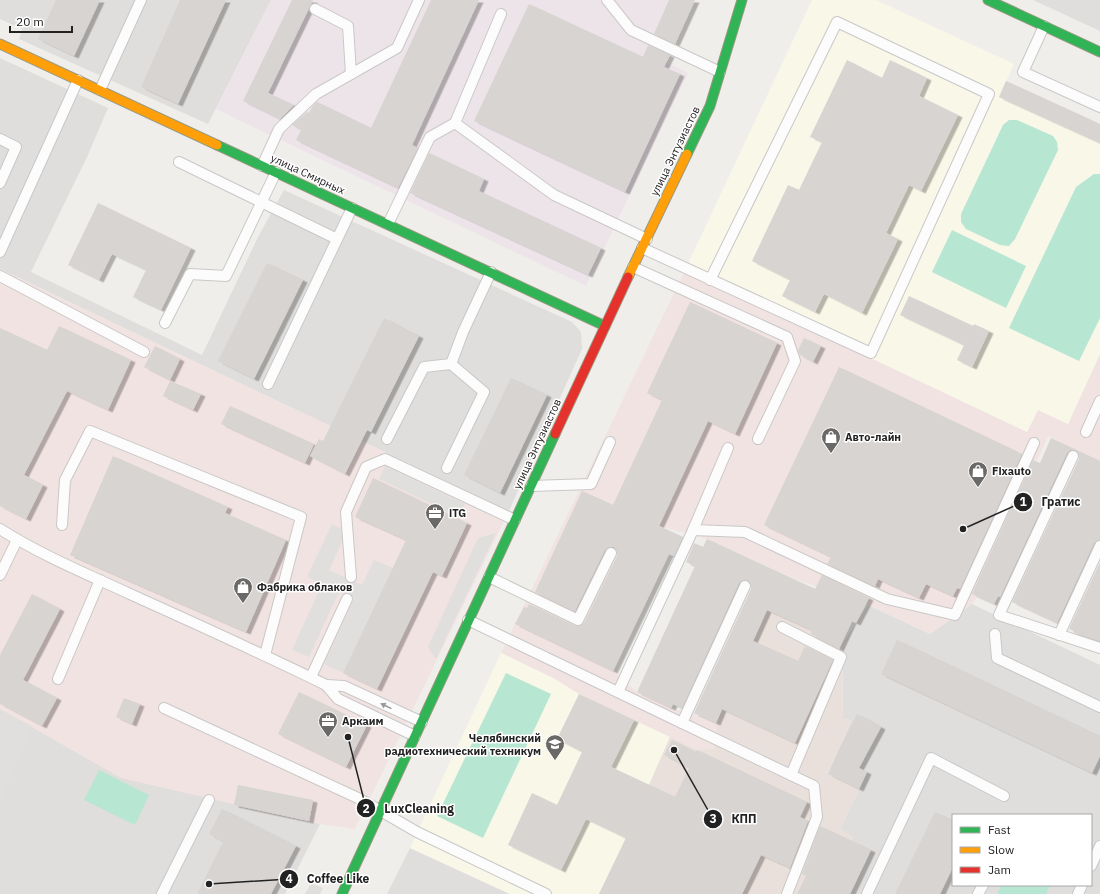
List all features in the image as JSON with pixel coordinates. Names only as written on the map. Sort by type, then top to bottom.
[{"type":"main road","name":"улица Энтузиастов","points":[[342,894],[605,326],[710,106],[742,0]]},
{"type":"main road","points":[[988,0],[1100,52]]},
{"type":"main road","name":"улица Смирных","points":[[0,44],[605,326]]},
{"type":"lane","points":[[100,90],[141,0]]},
{"type":"lane","points":[[262,166],[279,128],[316,94],[397,48],[419,0]]},
{"type":"lane","points":[[607,0],[631,30],[720,72]]},
{"type":"lane","points":[[315,9],[348,26],[352,74]]},
{"type":"lane","points":[[388,224],[430,137],[455,123],[501,14]]},
{"type":"lane","points":[[455,123],[554,195],[710,280],[871,353],[989,94],[837,22],[710,280]]},
{"type":"lane","points":[[1044,26],[1023,72],[1100,107]]},
{"type":"lane","points":[[0,252],[78,80]]},
{"type":"lane","points":[[0,139],[16,147],[0,183]]},
{"type":"lane","points":[[179,162],[337,239]]},
{"type":"lane","points":[[165,323],[190,274],[226,276],[276,172]]},
{"type":"lane","points":[[268,384],[352,208]]},
{"type":"lane","points":[[633,267],[787,336],[795,361],[758,439]]},
{"type":"lane","points":[[451,364],[463,332],[491,272]]},
{"type":"lane","points":[[0,276],[144,352]]},
{"type":"lane","points":[[387,439],[424,367],[451,364],[484,392],[448,468]]},
{"type":"lane","points":[[1086,432],[1100,401]]},
{"type":"lane","points":[[62,525],[64,480],[90,430],[301,517],[265,655]]},
{"type":"lane","points":[[531,486],[591,484],[610,442]]},
{"type":"lane","points":[[693,530],[745,532],[887,599],[955,615],[1034,443]]},
{"type":"lane","points":[[618,692],[693,530],[728,448]]},
{"type":"lane","points":[[1073,456],[999,615],[1100,648]]},
{"type":"lane","points":[[351,577],[346,512],[366,467],[385,459],[515,520]]},
{"type":"lane","points":[[0,529],[17,540],[100,580],[265,655],[326,685],[344,686],[422,722]]},
{"type":"lane","points":[[0,575],[17,540]]},
{"type":"lane","points":[[1059,635],[1100,546]]},
{"type":"lane","points":[[489,576],[578,620],[611,553]]},
{"type":"lane","points":[[58,679],[100,580]]},
{"type":"lane","points":[[682,723],[745,586]]},
{"type":"lane","points":[[311,678],[347,599]]},
{"type":"lane","points":[[468,620],[814,786],[817,817],[787,894]]},
{"type":"lane","points":[[782,627],[840,657],[790,775]]},
{"type":"lane","points":[[995,634],[997,658],[1100,707]]},
{"type":"lane","points":[[326,685],[338,699],[415,736]]},
{"type":"lane","points":[[164,708],[360,799],[414,830],[546,894]]},
{"type":"lane","points":[[867,894],[931,758],[1004,796]]},
{"type":"lane","points":[[162,894],[209,800]]},
{"type":"lane","points":[[1092,864],[1100,846]]},
{"type":"shaded area","points":[[0,0],[271,0],[208,124],[19,39],[22,29],[0,19]]},
{"type":"shaded area","points":[[271,0],[684,0],[657,57],[688,73],[586,286],[216,109]]},
{"type":"shaded area","points":[[812,0],[876,0],[1014,64],[999,97],[1100,143],[1100,354],[1068,424],[1038,410],[1027,432],[685,270]]},
{"type":"shaded area","points":[[1033,0],[1100,0],[1100,31]]},
{"type":"shaded area","points":[[0,58],[108,108],[88,155],[31,272],[202,355],[258,237],[284,190],[572,322],[581,332],[582,349],[509,511],[0,269]]},
{"type":"shaded area","points":[[0,269],[509,511],[355,829],[320,824],[121,778],[0,709]]},
{"type":"shaded area","points":[[685,270],[1027,432],[1038,410],[1068,424],[1100,354],[1100,461],[1048,436],[977,597],[972,604],[930,634],[868,605],[790,577],[707,539],[659,526],[626,551],[613,671],[637,692],[671,708],[699,715],[716,723],[718,740],[713,749],[697,750],[579,694],[555,679],[501,653]]},
{"type":"shaded area","points":[[385,466],[465,504],[459,517],[379,479]]},
{"type":"shaded area","points":[[332,524],[347,531],[329,570],[362,585],[374,560],[393,568],[343,673],[324,664],[354,599],[339,592],[309,657],[292,650],[322,584],[307,577]]},
{"type":"shaded area","points":[[496,533],[436,659],[428,647],[478,538]]},
{"type":"shaded area","points":[[774,593],[849,627],[842,644],[843,718],[851,721],[828,773],[859,789],[840,829],[853,837],[824,894],[599,894],[621,849],[670,737],[697,750],[713,749],[718,740],[716,723]]},
{"type":"shaded area","points":[[972,604],[1100,665],[1100,894],[824,894],[853,837],[840,829],[859,789],[828,774],[851,721],[843,718],[842,644],[868,605],[930,634]]},
{"type":"shaded area","name":"Челябинский радиотехнический техникум","points":[[501,653],[555,679],[579,694],[670,737],[621,849],[599,894],[510,894],[410,848]]},
{"type":"shaded area","points":[[0,709],[33,727],[234,803],[320,824],[285,894],[0,894]]},
{"type":"shaded area","points":[[0,709],[33,727],[0,802]]},
{"type":"shaded area","points":[[410,848],[510,894],[387,894]]},
{"type":"shaded area","points":[[311,883],[323,888],[320,894],[305,894]]},
{"type":"green space","points":[[1009,120],[1017,120],[1053,136],[1057,142],[1058,150],[1015,239],[1009,246],[1000,245],[966,229],[961,222],[961,214],[1003,125]]},
{"type":"green space","points":[[1094,174],[1100,174],[1100,318],[1079,361],[1009,328],[1076,187]]},
{"type":"green space","points":[[952,230],[1026,266],[1006,308],[932,272]]},
{"type":"green space","points":[[506,673],[551,694],[483,838],[437,816]]},
{"type":"green space","points":[[99,770],[149,795],[135,825],[84,800]]},
{"type":"green space","points":[[1001,886],[1050,886],[1046,894],[997,894]]},
{"type":"building","points":[[56,0],[100,0],[74,56],[38,39]]},
{"type":"building","points":[[180,0],[226,0],[178,104],[141,87]]},
{"type":"building","points":[[292,0],[313,0],[268,93],[294,105],[280,119],[243,101]]},
{"type":"building","points":[[431,0],[479,0],[412,145],[418,148],[398,188],[296,140],[301,130],[292,125],[307,112],[309,113],[317,102],[371,128]]},
{"type":"building","points":[[669,0],[695,0],[675,44],[654,34]]},
{"type":"building","points":[[529,4],[643,57],[648,45],[670,55],[664,67],[680,74],[625,192],[474,121]]},
{"type":"building","points":[[847,60],[882,78],[890,60],[927,78],[919,96],[958,115],[921,191],[909,185],[886,233],[898,239],[862,313],[824,294],[815,312],[782,296],[790,280],[752,261],[788,185],[799,190],[822,142],[810,137]]},
{"type":"building","points":[[1006,81],[1100,124],[1100,143],[999,97]]},
{"type":"building","points":[[429,153],[484,179],[479,191],[601,248],[588,275],[410,193]]},
{"type":"building","points":[[98,203],[191,248],[161,310],[133,297],[146,270],[112,254],[99,280],[68,265]]},
{"type":"building","points":[[267,263],[303,280],[254,379],[218,361]]},
{"type":"building","points":[[909,296],[973,326],[974,324],[989,331],[972,367],[957,360],[964,345],[900,315]]},
{"type":"building","points":[[690,302],[777,343],[735,434],[708,421],[659,526],[683,537],[674,556],[669,554],[613,671],[515,624],[524,607],[527,608],[529,604],[575,626],[579,626],[584,623],[617,556],[617,552],[614,547],[610,547],[605,550],[575,611],[535,592],[582,491],[613,505],[662,400],[647,393]]},
{"type":"building","points":[[384,318],[419,336],[371,432],[367,430],[345,474],[310,456],[319,439],[323,441]]},
{"type":"building","points":[[59,326],[131,360],[108,410],[67,391],[24,475],[43,485],[26,519],[0,506],[0,328],[47,350]]},
{"type":"building","points":[[804,338],[821,346],[813,362],[800,355],[798,350]]},
{"type":"building","points":[[155,346],[180,359],[170,380],[144,367]]},
{"type":"building","points":[[839,367],[1022,454],[960,589],[957,588],[953,596],[926,584],[919,598],[878,579],[875,586],[827,564],[831,557],[764,525]]},
{"type":"building","points":[[511,378],[547,395],[500,493],[464,475]]},
{"type":"building","points":[[170,381],[201,394],[193,410],[163,396]]},
{"type":"building","points":[[230,406],[314,444],[305,463],[221,424]]},
{"type":"building","points":[[1051,438],[1100,461],[1100,540],[1094,543],[1057,623],[1012,602],[1079,459],[1078,453],[1075,450],[1070,450],[1067,453],[1000,597],[998,596],[994,604],[972,594],[1033,460],[1040,463]]},
{"type":"building","points":[[113,456],[228,507],[225,513],[286,540],[246,632],[70,555]]},
{"type":"building","points":[[373,478],[467,523],[442,576],[433,572],[377,689],[343,673],[406,540],[355,517]]},
{"type":"building","points":[[707,539],[815,589],[822,575],[869,598],[856,623],[852,621],[839,649],[811,634],[812,630],[767,610],[753,641],[798,661],[805,646],[833,660],[795,743],[722,709],[716,723],[694,713],[751,589],[750,583],[747,580],[739,583],[682,708],[673,704],[671,708],[637,692],[695,566],[686,562],[694,543],[703,547]]},
{"type":"building","points":[[1100,562],[1100,641],[1074,633],[1074,631],[1069,629]]},
{"type":"building","points":[[32,594],[60,609],[23,680],[57,698],[42,726],[0,704],[0,655]]},
{"type":"building","points":[[897,640],[1100,736],[1100,756],[1092,773],[881,674]]},
{"type":"building","points":[[299,692],[367,725],[346,767],[278,734]]},
{"type":"building","points":[[579,694],[634,720],[611,767],[675,797],[689,768],[664,755],[672,740],[696,752],[697,750],[807,802],[800,817],[808,821],[790,868],[761,855],[742,894],[599,894],[626,838],[586,819],[561,870],[508,845],[532,793],[557,805],[582,752],[557,739]]},
{"type":"building","points":[[124,698],[140,704],[132,724],[116,717]]},
{"type":"building","points":[[857,714],[881,727],[859,768],[867,772],[859,789],[828,774]]},
{"type":"building","points":[[238,785],[313,800],[309,821],[234,805]]},
{"type":"building","points":[[222,809],[296,846],[271,894],[197,894],[223,842],[209,834]]},
{"type":"building","points":[[935,812],[952,820],[952,869],[940,894],[895,894]]},
{"type":"building","points":[[820,826],[871,850],[850,894],[797,894],[806,876],[802,874]]},
{"type":"traffic: fast","points":[[687,154],[710,106],[742,0]]},
{"type":"traffic: fast","points":[[988,0],[1100,52]]},
{"type":"traffic: fast","points":[[217,145],[605,326]]},
{"type":"traffic: fast","points":[[342,894],[555,434]]},
{"type":"traffic: slow","points":[[0,44],[217,145]]},
{"type":"traffic: slow","points":[[628,277],[687,154]]},
{"type":"traffic: jam","points":[[555,434],[628,277]]},
{"type":"place","name":"Авто-лайн","points":[[831,454]]},
{"type":"place","name":"Fixauto","points":[[978,488]]},
{"type":"place","name":"Гратис","points":[[963,529]]},
{"type":"place","name":"iTG","points":[[435,530]]},
{"type":"place","name":"Фабрика облаков","points":[[243,604]]},
{"type":"place","name":"LuxCleaning","points":[[348,737]]},
{"type":"place","name":"Аркаим","points":[[328,738]]},
{"type":"place","name":"КПП","points":[[674,750]]},
{"type":"place","name":"Челябинский радиотехнический техникум","points":[[555,761]]},
{"type":"place","name":"Coffee Like","points":[[209,884]]}]
